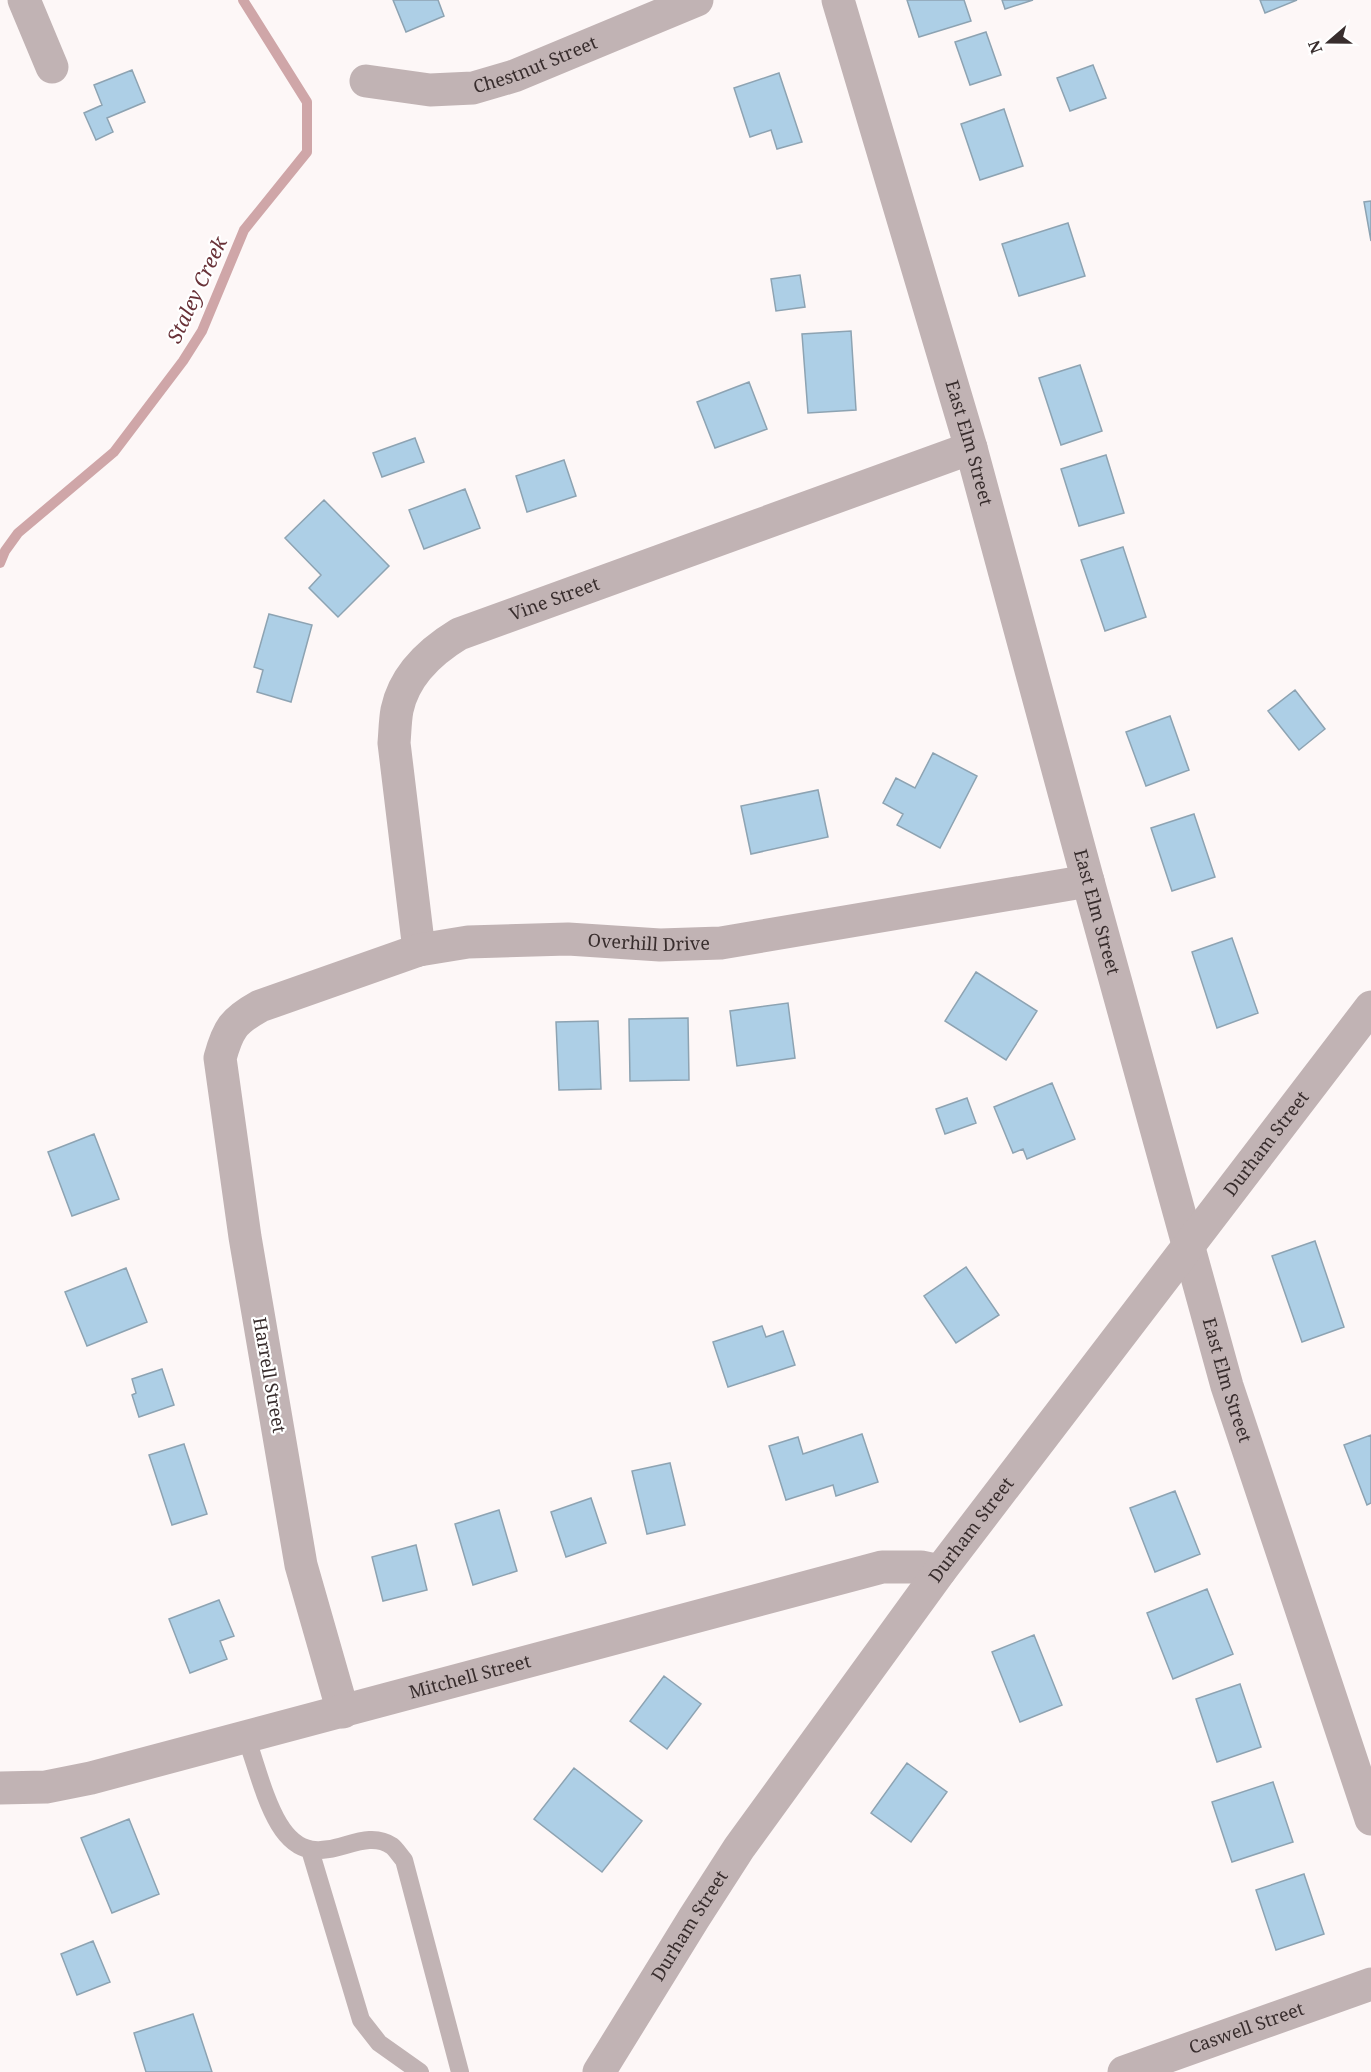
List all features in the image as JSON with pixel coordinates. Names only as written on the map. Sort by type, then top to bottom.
[{"type":"street","points":[[24,0],[52,67]]},
{"type":"street","name":"Chestnut Street","points":[[366,81],[430,90],[473,88],[514,76],[697,0]]},
{"type":"street","name":"East Elm Street","points":[[838,0],[971,448],[1227,1386],[1371,1819]]},
{"type":"street","name":"Vine Street","points":[[419,950],[393,743],[402,694],[420,665],[444,643],[459,634],[971,448]]},
{"type":"street","name":"Overhill Drive","points":[[227,1035],[241,1016],[260,1006],[419,950],[468,942],[520,939],[568,939],[660,945],[721,943],[1088,881]]},
{"type":"street","name":"Durham Street","points":[[599,2072],[740,1848],[940,1570],[1371,1007]]},
{"type":"street","name":"Harrell Street","points":[[227,1035],[220,1058],[247,1248],[299,1553],[343,1712]]},
{"type":"street","name":"Mitchell Street","points":[[0,1788],[46,1787],[68,1783],[343,1712],[882,1567],[921,1567],[940,1570]]},
{"type":"street","name":"Caswell Street","points":[[1124,2072],[1371,1984]]},
{"type":"lane","points":[[246,1737],[279,1825],[296,1843],[310,1850],[323,1851],[374,1840],[392,1846],[404,1860],[460,2072]]},
{"type":"lane","points":[[310,1850],[361,2020],[380,2043],[420,2072]]},
{"type":"building","points":[[393,0],[438,0],[444,16],[406,32]]},
{"type":"building","points":[[907,0],[964,0],[971,21],[919,37]]},
{"type":"building","points":[[1002,0],[1033,0],[1005,9]]},
{"type":"building","points":[[1260,0],[1297,0],[1265,13]]},
{"type":"building","points":[[986,32],[1001,75],[970,85],[955,42]]},
{"type":"building","points":[[1093,65],[1106,98],[1070,111],[1057,78]]},
{"type":"building","points":[[132,70],[145,102],[107,118],[113,132],[96,140],[84,113],[102,105],[94,85]]},
{"type":"building","points":[[779,73],[802,142],[777,149],[771,130],[750,137],[734,88]]},
{"type":"building","points":[[1004,109],[1023,166],[980,180],[961,124]]},
{"type":"building","points":[[1371,201],[1371,241],[1364,202]]},
{"type":"building","points":[[1068,223],[1085,276],[1019,296],[1002,244]]},
{"type":"building","points":[[800,275],[805,307],[776,311],[771,279]]},
{"type":"building","points":[[851,331],[856,410],[808,413],[802,334]]},
{"type":"building","points":[[1080,365],[1102,431],[1061,445],[1039,378]]},
{"type":"building","points":[[749,382],[767,429],[715,448],[697,402]]},
{"type":"building","points":[[415,438],[424,462],[382,477],[373,453]]},
{"type":"building","points":[[1106,455],[1124,513],[1079,526],[1061,469]]},
{"type":"building","points":[[564,460],[576,496],[527,512],[516,476]]},
{"type":"building","points":[[465,489],[480,528],[424,549],[409,510]]},
{"type":"building","points":[[324,500],[389,566],[338,617],[309,588],[321,575],[285,538]]},
{"type":"building","points":[[1123,547],[1146,617],[1105,631],[1081,560]]},
{"type":"building","points":[[269,614],[312,625],[291,702],[257,692],[263,670],[254,667]]},
{"type":"building","points":[[1295,690],[1325,729],[1299,750],[1268,711]]},
{"type":"building","points":[[1170,716],[1189,770],[1146,786],[1126,732]]},
{"type":"building","points":[[933,753],[977,776],[940,848],[897,825],[903,814],[883,803],[896,778],[915,788]]},
{"type":"building","points":[[818,790],[828,837],[751,854],[741,806]]},
{"type":"building","points":[[1194,814],[1215,877],[1172,891],[1151,828]]},
{"type":"building","points":[[1232,938],[1258,1013],[1217,1028],[1192,952]]},
{"type":"building","points":[[976,972],[1037,1011],[1006,1060],[945,1021]]},
{"type":"building","points":[[788,1003],[795,1058],[737,1066],[730,1011]]},
{"type":"building","points":[[688,1018],[689,1080],[630,1081],[629,1019]]},
{"type":"building","points":[[598,1021],[601,1089],[559,1090],[556,1022]]},
{"type":"building","points":[[1052,1083],[1075,1139],[1027,1159],[1023,1149],[1013,1153],[994,1107]]},
{"type":"building","points":[[967,1098],[976,1123],[945,1134],[936,1109]]},
{"type":"building","points":[[94,1134],[119,1199],[72,1216],[48,1152]]},
{"type":"building","points":[[1315,1241],[1344,1327],[1302,1342],[1272,1256]]},
{"type":"building","points":[[966,1267],[999,1315],[956,1343],[924,1296]]},
{"type":"building","points":[[126,1268],[147,1322],[87,1346],[65,1292]]},
{"type":"building","points":[[762,1326],[766,1337],[783,1331],[795,1365],[728,1387],[713,1342]]},
{"type":"building","points":[[162,1369],[174,1405],[139,1417],[132,1395],[136,1393],[132,1379]]},
{"type":"building","points":[[862,1434],[878,1482],[836,1496],[833,1485],[786,1500],[769,1446],[798,1437],[803,1454]]},
{"type":"building","points":[[1371,1435],[1371,1503],[1367,1505],[1344,1445]]},
{"type":"building","points":[[184,1444],[207,1514],[172,1525],[149,1455]]},
{"type":"building","points":[[670,1463],[685,1525],[647,1534],[632,1471]]},
{"type":"building","points":[[1175,1491],[1200,1554],[1155,1572],[1130,1508]]},
{"type":"building","points":[[591,1498],[606,1543],[566,1557],[551,1512]]},
{"type":"building","points":[[499,1510],[517,1571],[473,1585],[455,1524]]},
{"type":"building","points":[[416,1545],[427,1590],[383,1601],[372,1557]]},
{"type":"building","points":[[1207,1589],[1233,1654],[1173,1679],[1147,1613]]},
{"type":"building","points":[[219,1600],[234,1636],[220,1641],[227,1659],[190,1673],[169,1619]]},
{"type":"building","points":[[1034,1635],[1062,1705],[1020,1722],[992,1652]]},
{"type":"building","points":[[664,1676],[701,1704],[667,1749],[630,1721]]},
{"type":"building","points":[[1240,1684],[1261,1747],[1217,1762],[1196,1699]]},
{"type":"building","points":[[907,1763],[947,1792],[911,1842],[871,1813]]},
{"type":"building","points":[[574,1768],[642,1821],[602,1872],[534,1819]]},
{"type":"building","points":[[1273,1782],[1293,1842],[1232,1862],[1212,1802]]},
{"type":"building","points":[[129,1819],[159,1894],[112,1913],[81,1838]]},
{"type":"building","points":[[1304,1874],[1324,1934],[1276,1950],[1256,1890]]},
{"type":"building","points":[[93,1941],[110,1982],[77,1995],[61,1954]]},
{"type":"building","points":[[193,2014],[212,2072],[146,2072],[134,2033]]},
{"type":"waterway","name":"Staley Creek","points":[[0,563],[5,551],[18,533],[114,452],[183,361],[202,331],[244,230],[307,152],[307,102],[243,0]]}]
